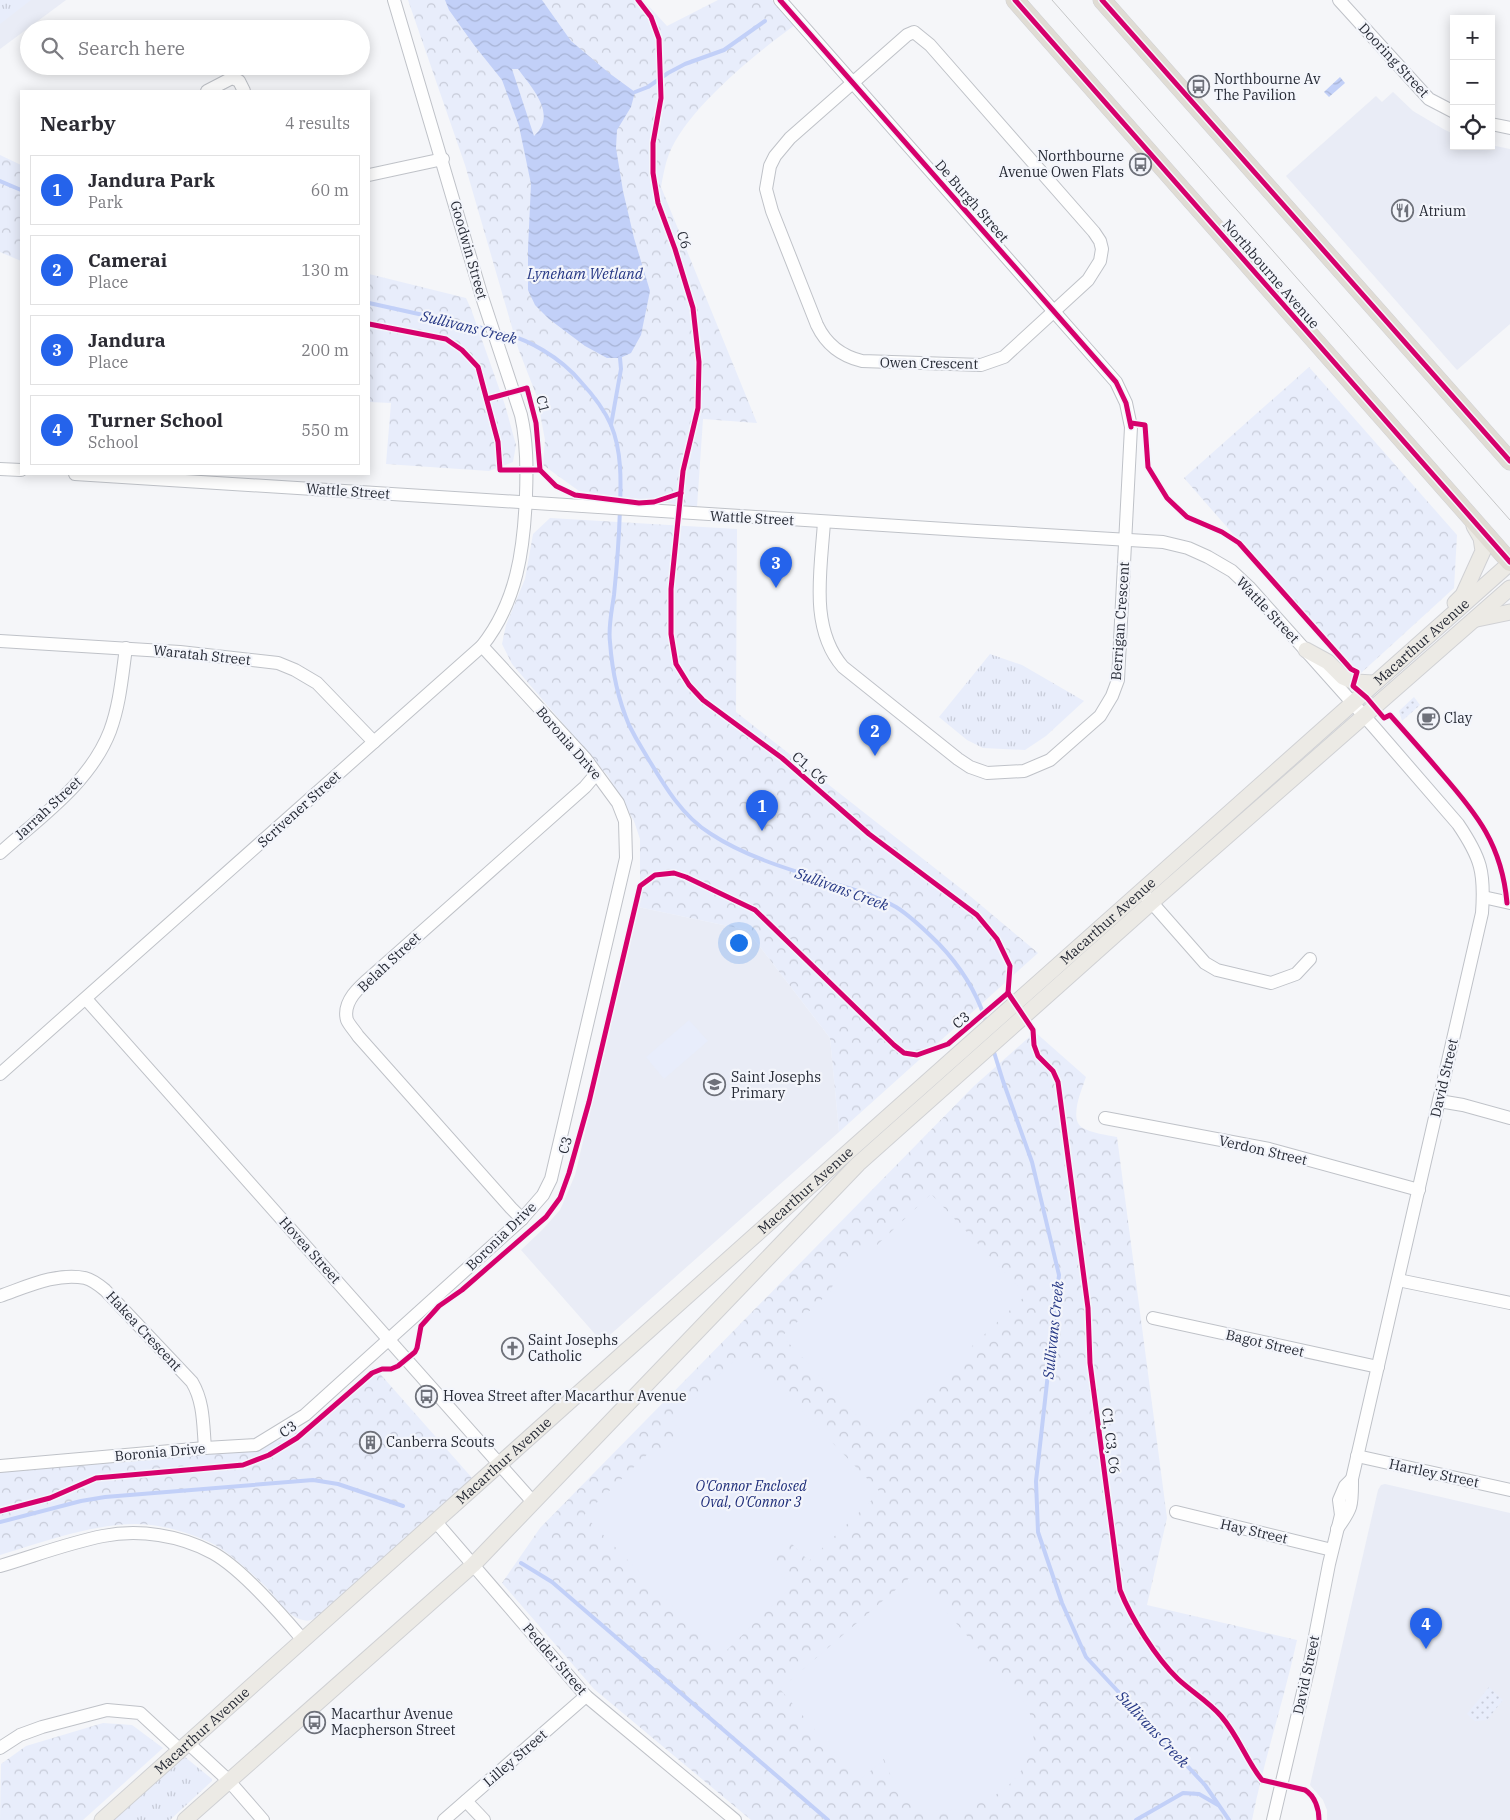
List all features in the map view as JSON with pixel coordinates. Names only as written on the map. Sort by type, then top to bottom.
[{"type":"highway","name":"Northbourne Avenue","points":[[1016,0],[1510,562]]},
{"type":"highway","points":[[1102,0],[1510,461]]},
{"type":"highway","points":[[1497,446],[1510,470]]},
{"type":"main road","points":[[1425,638],[1449,608],[1463,595],[1483,551],[1481,538],[1466,512]]},
{"type":"main road","name":"Macarthur Avenue","points":[[185,1820],[473,1565],[858,1164],[1152,902],[1360,711],[1374,683],[1510,562]]},
{"type":"main road","name":"Macarthur Avenue","points":[[102,1820],[1141,891],[1474,620],[1510,588]]},
{"type":"main road","points":[[1474,620],[1510,612]]},
{"type":"main road","points":[[1306,650],[1328,662],[1343,677],[1355,682],[1374,683]]},
{"type":"main road","points":[[847,1153],[858,1164]]},
{"type":"street","name":"Goodwin Street","points":[[394,0],[525,432],[527,453],[526,502]]},
{"type":"street","name":"De Burgh Street","points":[[780,0],[1116,382],[1126,403],[1131,427],[1125,540]]},
{"type":"street","name":"Dooring Street","points":[[1340,0],[1429,99],[1450,110]]},
{"type":"street","name":"Owen Crescent","points":[[914,32],[930,45],[1100,241],[1102,249],[1100,260],[1088,280],[1004,357],[981,364],[862,361],[842,354],[821,333],[772,211],[766,189],[770,166],[781,148],[853,83],[907,35],[914,32]]},
{"type":"street","points":[[209,90],[232,78],[239,81],[244,90]]},
{"type":"street","points":[[1495,125],[1510,128]]},
{"type":"street","points":[[370,175],[442,159]]},
{"type":"street","points":[[0,469],[20,470]]},
{"type":"street","name":"Wattle Street","points":[[90,475],[526,502],[639,511],[1163,542],[1188,548],[1232,571],[1249,587],[1360,711]]},
{"type":"street","name":"Scrivener Street","points":[[0,1074],[482,646],[493,632],[511,596],[516,580],[525,530],[526,502]]},
{"type":"street","name":"Berrigan Crescent","points":[[824,522],[820,599],[822,628],[834,657],[843,667],[958,759],[970,767],[987,773],[1024,770],[1050,760],[1100,716],[1112,696],[1118,680],[1125,540]]},
{"type":"street","name":"Waratah Street","points":[[0,641],[126,648],[253,659],[278,663],[295,670],[317,683],[374,742]]},
{"type":"street","name":"Boronia Drive","points":[[0,1466],[256,1445],[305,1415],[522,1218],[543,1195],[551,1179],[626,858],[625,821],[618,804],[585,758],[482,646]]},
{"type":"street","name":"Jarrah Street","points":[[0,853],[75,786],[95,759],[110,732],[120,696],[126,648]]},
{"type":"street","name":"David Street","points":[[1273,1820],[1310,1662],[1340,1515],[1339,1500],[1345,1486],[1352,1479],[1482,913],[1481,870],[1473,846],[1458,824],[1360,711]]},
{"type":"street","name":"Belah Street","points":[[522,1218],[510,1208],[358,1036],[348,1020],[346,1010],[349,1001],[356,992],[380,968],[585,787],[596,774]]},
{"type":"street","points":[[1141,891],[1205,963],[1217,970],[1271,983],[1296,974],[1310,959]]},
{"type":"street","points":[[1483,897],[1510,903]]},
{"type":"street","name":"Hovea Street","points":[[86,999],[533,1502]]},
{"type":"street","points":[[1439,1101],[1510,1118]]},
{"type":"street","name":"Verdon Street","points":[[1105,1118],[1269,1149],[1418,1190]]},
{"type":"street","name":"Hakea Crescent","points":[[0,1296],[58,1278],[85,1278],[96,1282],[192,1382],[198,1392],[201,1405],[205,1448]]},
{"type":"street","points":[[1398,1280],[1510,1303]]},
{"type":"street","name":"Bagot Street","points":[[1153,1318],[1378,1368]]},
{"type":"street","name":"Hartley Street","points":[[1357,1456],[1510,1490]]},
{"type":"street","name":"Hay Street","points":[[1176,1512],[1332,1550]]},
{"type":"street","name":"Pedder Street","points":[[436,1522],[586,1696],[735,1820]]},
{"type":"street","points":[[0,1566],[103,1536],[136,1532],[180,1539],[214,1554],[242,1575],[304,1640]]},
{"type":"street","name":"Lilley Street","points":[[444,1820],[586,1696]]},
{"type":"street","points":[[0,1748],[20,1735],[42,1727],[107,1710],[140,1714],[229,1781],[263,1820]]},
{"type":"street","points":[[466,1801],[484,1820]]},
{"type":"shaded area","points":[[0,0],[66,0],[39,20],[20,20],[20,34],[0,49]]},
{"type":"shaded area","points":[[1393,92],[1413,111],[1450,132],[1450,150],[1495,150],[1495,146],[1510,149],[1510,324],[1457,370],[1286,176],[1376,96],[1382,102]]},
{"type":"shaded area","name":"Saint Josephs Primary","points":[[638,907],[747,930],[830,1038],[839,1132],[602,1342],[521,1250],[560,1210],[575,1175]]},
{"type":"shaded area","points":[[1385,1484],[1510,1513],[1510,1820],[1327,1820],[1327,1810],[1323,1800],[1310,1785],[1378,1490],[1381,1485]]},
{"type":"green space","points":[[0,0],[31,0],[0,24]]},
{"type":"green space","points":[[408,0],[643,0],[667,26],[718,0],[772,0],[795,25],[743,66],[706,101],[678,137],[669,154],[663,174],[661,187],[757,423],[703,419],[697,507],[579,491],[543,465],[545,440],[537,397],[518,348],[465,165]]},
{"type":"green space","points":[[0,155],[20,165],[20,261],[0,252]]},
{"type":"green space","points":[[370,274],[466,298],[505,405],[516,445],[513,462],[489,471],[386,464],[391,403],[370,402]]},
{"type":"green space","points":[[1309,367],[1457,535],[1454,588],[1361,673],[1352,670],[1184,478]]},
{"type":"green space","points":[[550,518],[737,529],[736,712],[964,891],[1038,953],[839,1132],[830,1038],[747,930],[638,907],[640,896],[640,839],[634,821],[608,776],[512,664],[502,644],[506,625],[525,579],[533,534]]},
{"type":"green space","points":[[990,654],[1022,665],[1084,701],[1046,736],[1025,750],[983,748],[967,740],[939,717]]},
{"type":"green space","points":[[1414,697],[1420,705],[1402,721],[1399,711]]},
{"type":"green space","points":[[689,1020],[708,1041],[664,1079],[646,1057]]},
{"type":"green space","points":[[1035,1032],[1086,1077],[1077,1104],[1076,1112],[1079,1124],[1083,1128],[1099,1134],[1117,1137],[1167,1518],[1147,1605],[1297,1640],[1252,1820],[751,1820],[594,1689],[502,1583],[540,1528],[974,1086]]},
{"type":"green space","points":[[931,1194],[1026,1295],[969,1349],[953,1372],[932,1385],[877,1437],[782,1336],[830,1292],[835,1280],[850,1260],[877,1245]]},
{"type":"green space","name":"O'Connor Enclosed Oval, O'Connor 3","points":[[744,1351],[880,1492],[809,1561],[787,1539],[777,1551],[766,1559],[792,1586],[721,1656],[584,1515],[656,1446],[663,1453],[674,1439],[683,1433],[672,1421]]},
{"type":"green space","points":[[374,1367],[473,1479],[320,1616],[305,1621],[292,1615],[268,1589],[235,1559],[217,1546],[178,1530],[146,1524],[104,1527],[86,1530],[0,1555],[0,1469],[257,1447],[291,1436],[309,1423]]},
{"type":"green space","points":[[914,1574],[993,1666],[988,1671],[1016,1691],[1030,1715],[1033,1739],[1026,1763],[1010,1783],[988,1799],[959,1809],[927,1810],[919,1806],[900,1789],[884,1759],[859,1781],[780,1689]]},
{"type":"green space","points":[[1489,1687],[1503,1700],[1487,1720],[1475,1721],[1467,1714]]},
{"type":"green space","points":[[103,1723],[132,1725],[163,1748],[83,1820],[0,1820],[1,1764],[26,1746]]},
{"type":"green space","points":[[185,1757],[212,1781],[170,1820],[113,1820]]},
{"type":"water","name":"Lyneham Wetland","points":[[445,0],[542,0],[571,41],[635,92],[631,107],[617,130],[616,148],[623,191],[634,238],[650,291],[641,335],[631,353],[620,358],[607,358],[585,346],[549,319],[535,305],[528,290],[531,184],[519,126],[502,80],[449,10]],"holes":[[[512,69],[518,69],[536,93],[543,111],[544,119],[541,128],[534,136]]]},
{"type":"water","points":[[1340,77],[1345,83],[1329,97],[1324,92]]},
{"type":"waterway","points":[[635,92],[648,87],[685,64],[724,50],[765,21]]},
{"type":"waterway","name":"Sullivans Creek","points":[[0,181],[20,190]]},
{"type":"waterway","name":"Sullivans Creek","points":[[370,303],[491,330]]},
{"type":"waterway","name":"Sullivans Creek","points":[[497,332],[532,344],[564,365],[594,397],[605,413],[615,435],[619,456],[620,509],[618,552],[610,618],[614,674],[629,725],[672,796],[690,817],[723,842],[750,855],[887,902],[902,911],[929,934],[955,962],[974,992],[987,1025]]},
{"type":"waterway","points":[[611,425],[621,369],[620,358]]},
{"type":"waterway","name":"Sullivans Creek","points":[[993,1049],[1032,1162],[1059,1275],[1036,1481],[1038,1532],[1062,1603],[1086,1657],[1205,1785],[1229,1820]]},
{"type":"waterway","points":[[0,1522],[81,1501],[105,1497],[313,1480],[338,1484],[403,1506]]},
{"type":"waterway","points":[[521,1563],[552,1582],[828,1820]]},
{"type":"waterway","points":[[1136,1820],[1183,1793],[1199,1794],[1218,1805]]},
{"type":"tram line","points":[[1052,0],[1510,520]]},
{"type":"cycle path","name":"C6","points":[[638,0],[651,17],[659,39],[661,98],[653,143],[653,173],[658,203],[675,249],[693,308],[699,362],[698,408],[683,471],[671,589],[671,634],[676,664],[689,685],[703,700],[782,758],[869,834],[977,915],[997,939],[1010,966],[1008,993]]},
{"type":"cycle path","points":[[780,0],[1116,382],[1126,403],[1131,427]]},
{"type":"cycle path","points":[[1015,0],[1510,562]]},
{"type":"cycle path","points":[[1102,0],[1510,461]]},
{"type":"cycle path","points":[[370,324],[446,339],[462,350],[478,367],[498,442],[500,470],[540,470]]},
{"type":"cycle path","name":"C1","points":[[487,399],[527,388],[536,423],[540,470],[556,486],[575,495],[639,503],[654,502],[681,493]]},
{"type":"cycle path","points":[[1131,423],[1145,425],[1148,467],[1167,498],[1187,517],[1222,532],[1239,543],[1351,669],[1357,672],[1353,686],[1367,698],[1384,718],[1390,715],[1466,802],[1486,832],[1500,864],[1507,903]]},
{"type":"cycle path","name":"C3","points":[[0,1511],[50,1498],[96,1478],[243,1465],[269,1455],[297,1438],[372,1373],[398,1366],[415,1352],[421,1326],[439,1306],[462,1290],[546,1217],[560,1198],[589,1102],[640,886],[655,875],[674,873],[686,877],[755,910],[904,1053],[917,1055],[948,1044],[1008,993]]},
{"type":"cycle path","name":"C1, C3, C6","points":[[1008,993],[1033,1030],[1034,1045],[1038,1056],[1053,1071],[1058,1082],[1088,1308],[1090,1363],[1120,1590],[1137,1625],[1161,1660],[1178,1679],[1221,1716],[1262,1780],[1305,1790],[1316,1803],[1319,1820]]},
{"type":"place","name":"Northbourne Av The Pavilion","points":[[1198,87]]},
{"type":"place","name":"Northbourne Avenue Owen Flats","points":[[1140,164]]},
{"type":"place","name":"Atrium","points":[[1403,211]]},
{"type":"place","name":"Jandura","points":[[776,588]]},
{"type":"place","name":"Clay","points":[[1428,718]]},
{"type":"place","name":"Camerai","points":[[875,756]]},
{"type":"place","name":"Jandura Park","points":[[762,831]]},
{"type":"place","name":"Saint Josephs Primary","points":[[715,1085]]},
{"type":"place","name":"Saint Josephs Catholic","points":[[512,1348]]},
{"type":"place","name":"Hovea Street after Macarthur Avenue","points":[[427,1396]]},
{"type":"place","name":"Canberra Scouts","points":[[370,1442]]},
{"type":"place","name":"Turner School","points":[[1426,1649]]},
{"type":"place","name":"Macarthur Avenue Macpherson Street","points":[[315,1722]]}]
